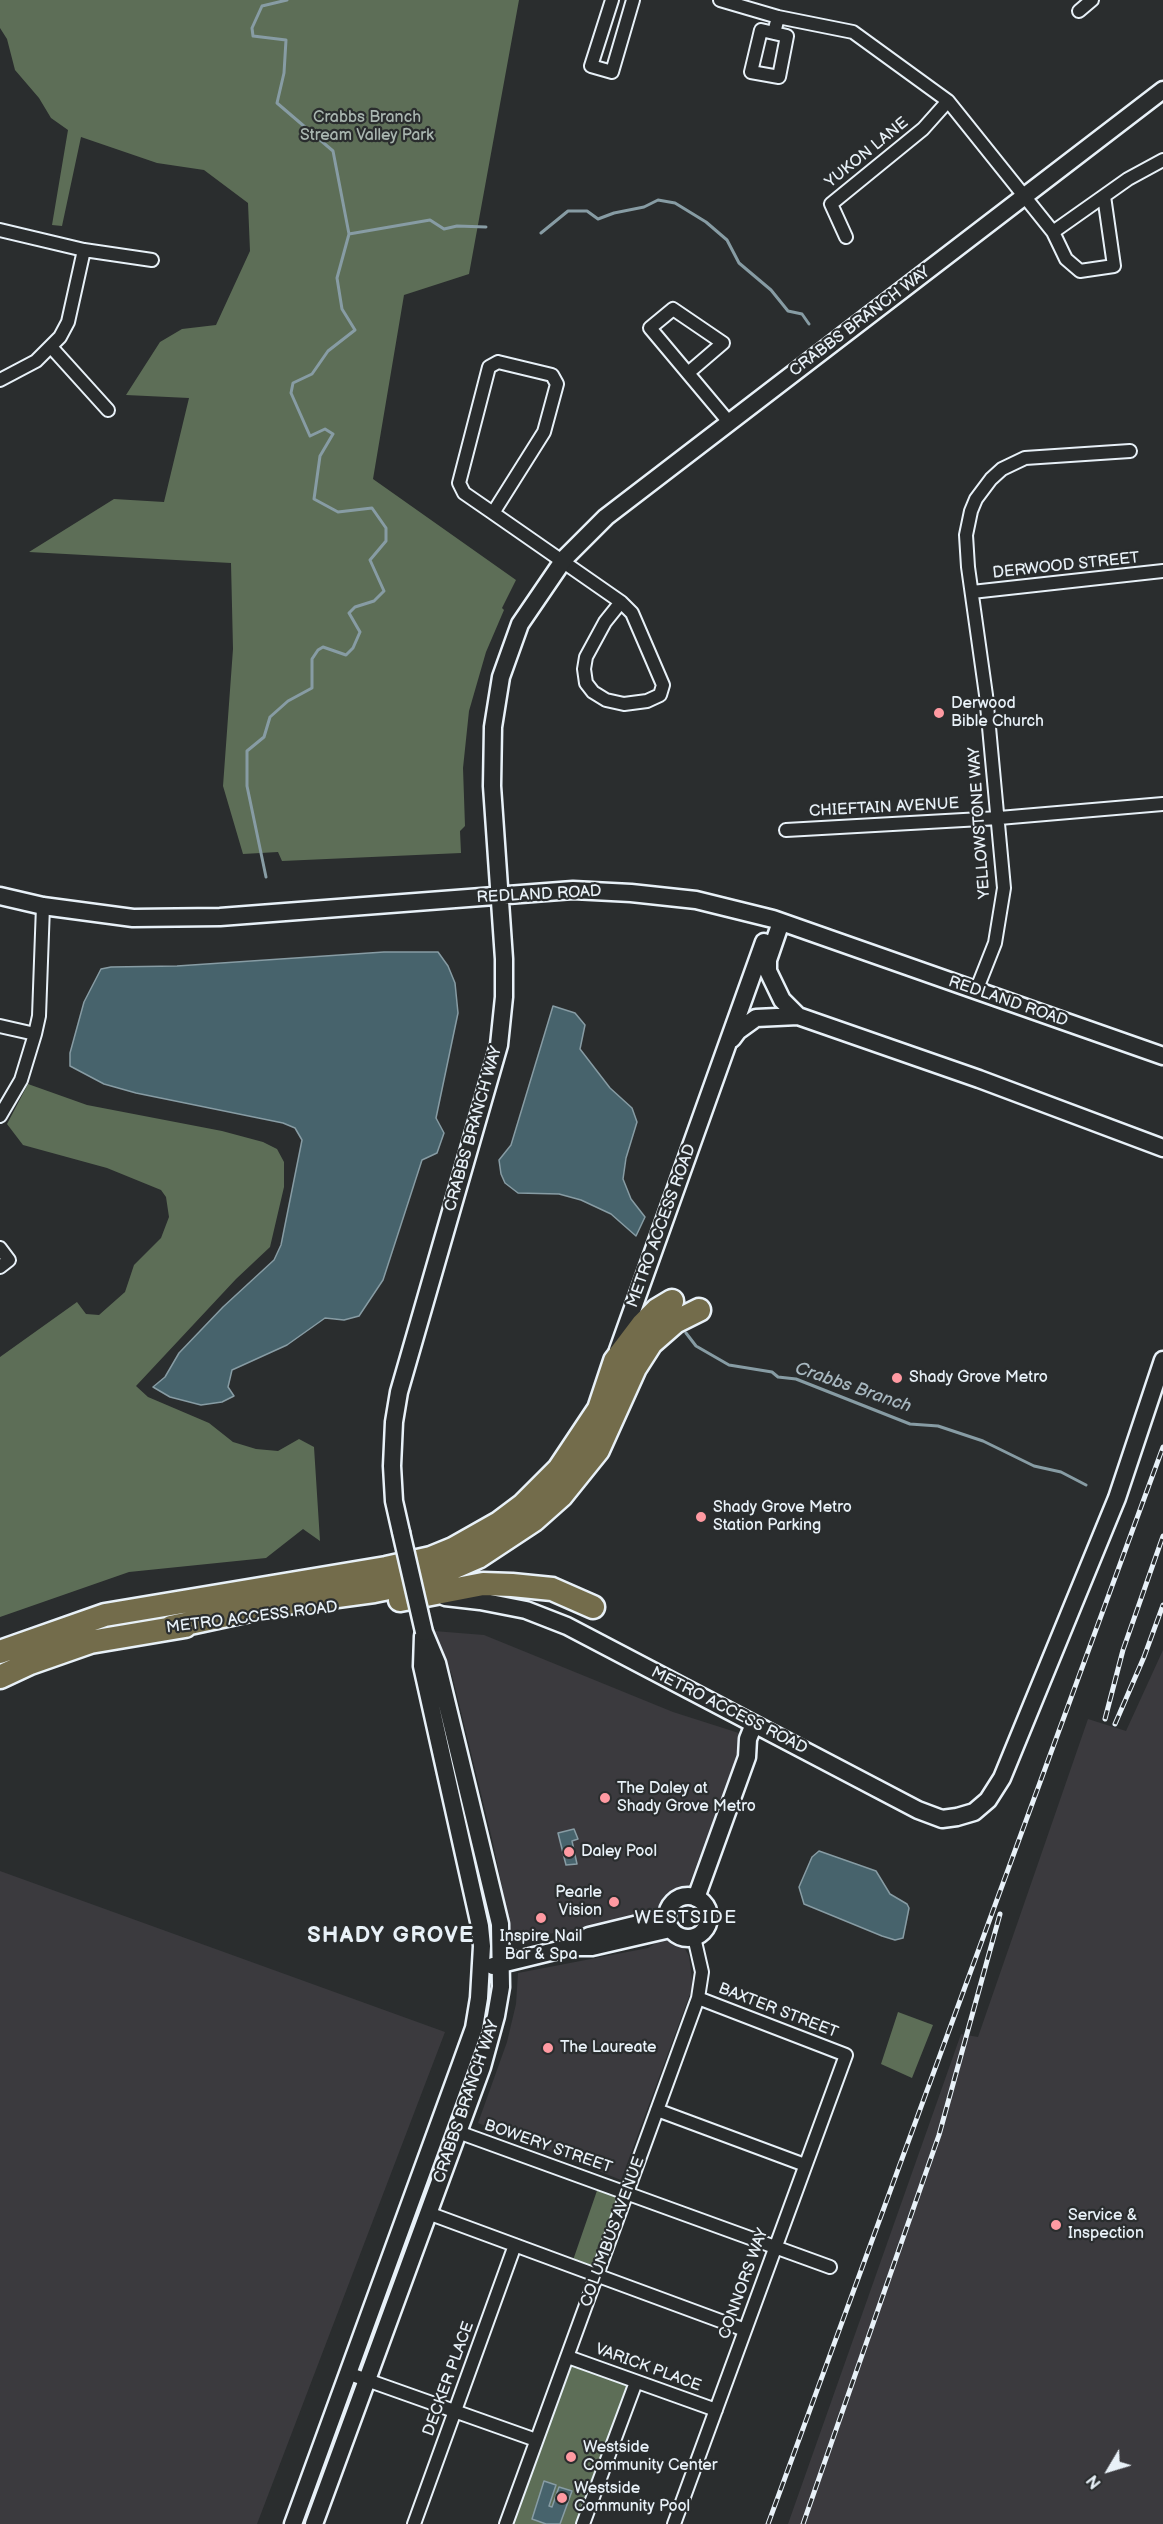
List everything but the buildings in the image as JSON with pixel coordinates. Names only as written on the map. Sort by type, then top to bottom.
[{"type":"highway","points":[[615,1361],[643,1324],[657,1310],[672,1301]]},
{"type":"highway","points":[[171,1627],[278,1604],[374,1591],[423,1581],[478,1557],[534,1520],[561,1496],[598,1450],[635,1368],[651,1343],[675,1322],[699,1310]]},
{"type":"highway","name":"METRO ACCESS ROAD","points":[[0,1652],[105,1615],[386,1568],[431,1558],[453,1549],[499,1523],[523,1505],[559,1469],[599,1409],[615,1361]]},
{"type":"highway","points":[[426,1596],[483,1584],[529,1585],[569,1594],[593,1607]]},
{"type":"highway","name":"METRO ACCESS ROAD","points":[[0,1677],[51,1655],[90,1642],[171,1627],[269,1617],[426,1596]]},
{"type":"main road","name":"CRABBS BRANCH WAY","points":[[314,2524],[482,2067],[496,2016],[502,1964],[502,1939],[497,1912],[437,1663],[424,1632],[393,1490],[394,1422],[399,1392],[499,1045],[504,959],[498,897],[492,774],[493,727],[501,677],[520,624],[563,561],[606,517],[728,421],[1163,90]]},
{"type":"main road","name":"REDLAND ROAD","points":[[0,896],[43,906],[133,918],[220,917],[573,891],[631,893],[696,900],[776,920],[1163,1056]]},
{"type":"main road","points":[[776,920],[768,971],[782,1000],[798,1016]]},
{"type":"main road","name":"METRO ACCESS ROAD","points":[[615,1361],[728,1045],[776,920]]},
{"type":"main road","points":[[728,1045],[738,1031],[756,1018],[798,1016],[979,1079],[1163,1148]]},
{"type":"main road","name":"METRO ACCESS ROAD","points":[[426,1596],[480,1600],[545,1617],[934,1817],[957,1817],[974,1812],[988,1800],[1002,1778],[1117,1498],[1163,1359]]},
{"type":"main road","name":"CRABBS BRANCH WAY","points":[[293,2524],[350,2374],[474,2028],[482,1969],[482,1946],[474,1890],[422,1666],[424,1632]]},
{"type":"main road","points":[[696,1898],[747,1757],[748,1739],[754,1724]]},
{"type":"main road","points":[[747,1757],[762,1745],[779,1736]]},
{"type":"main road","points":[[679,1898],[696,1898],[705,1905],[709,1916],[703,1931],[694,1937],[681,1937],[668,1923],[670,1906],[679,1898]]},
{"type":"main road","points":[[482,1969],[571,1947],[592,1947],[668,1923]]},
{"type":"street","points":[[612,0],[591,66],[612,72],[633,0]]},
{"type":"street","points":[[720,0],[778,17],[853,32],[948,101],[1023,198],[1053,232],[1066,259],[1080,271],[1114,266],[1104,196]]},
{"type":"street","points":[[1079,11],[1092,0]]},
{"type":"street","points":[[774,33],[778,17]]},
{"type":"street","name":"YUKON LANE","points":[[846,237],[831,204],[923,129],[948,101]]},
{"type":"street","points":[[1053,232],[1128,179],[1163,160]]},
{"type":"street","points":[[0,230],[84,250],[152,260]]},
{"type":"street","points":[[0,380],[36,362],[52,348],[68,322],[84,250]]},
{"type":"street","points":[[688,373],[723,343],[673,309],[650,328],[728,421]]},
{"type":"street","points":[[52,348],[108,410]]},
{"type":"street","points":[[493,513],[544,432],[557,384],[552,375],[498,362],[489,367],[459,483],[464,493],[621,602],[632,613],[663,685],[660,695],[647,701],[624,704],[606,700],[593,692],[586,683],[584,669],[586,657],[605,622],[621,602]]},
{"type":"street","name":"YELLOWSTONE WAY","points":[[976,991],[995,943],[1003,904],[999,818],[987,695],[966,535],[971,512],[983,488],[1012,462],[1025,458],[1130,451]]},
{"type":"street","name":"DERWOOD STREET","points":[[972,592],[1163,571]]},
{"type":"street","name":"CHIEFTAIN AVENUE","points":[[786,830],[999,818],[1163,804]]},
{"type":"street","points":[[0,1116],[21,1080],[39,1016],[43,906]]},
{"type":"street","points":[[0,1026],[35,1034]]},
{"type":"street","points":[[0,1248],[9,1260],[0,1267]]},
{"type":"street","name":"COLUMBUS AVENUE","points":[[506,2524],[698,1998],[702,1972],[694,1937]]},
{"type":"street","name":"BAXTER STREET","points":[[698,1998],[846,2055]]},
{"type":"street","name":"CONNORS WAY","points":[[674,2524],[846,2055]]},
{"type":"street","points":[[657,2110],[806,2165]]},
{"type":"street","name":"BOWERY STREET","points":[[458,2132],[830,2267]]},
{"type":"street","points":[[428,2213],[745,2330]]},
{"type":"street","name":"DECKER PLACE","points":[[414,2524],[515,2245]]},
{"type":"street","name":"VARICK PLACE","points":[[568,2357],[716,2410]]},
{"type":"street","points":[[350,2374],[536,2440]]},
{"type":"street","points":[[583,2524],[636,2382]]},
{"type":"shaded area","points":[[434,1631],[484,1635],[673,1712],[745,1735],[689,1885],[670,1897],[657,1913],[513,1941],[493,1843],[452,1675]]},
{"type":"shaded area","points":[[1163,1650],[1163,2524],[788,2524],[961,2034],[978,2037],[1088,1719],[1126,1731]]},
{"type":"shaded area","points":[[0,1871],[445,2032],[257,2524],[0,2524]]},
{"type":"shaded area","name":"The Laureate","points":[[665,1937],[685,1949],[689,1956],[693,1986],[621,2180],[478,2123],[507,2042],[516,2004],[518,1973],[648,1948]]},
{"type":"green space","name":"Crabbs Branch Stream Valley Park","points":[[0,0],[519,0],[469,274],[404,295],[373,479],[516,580],[502,608],[504,610],[486,652],[469,711],[463,768],[465,826],[460,831],[461,853],[282,861],[278,852],[243,854],[223,786],[233,649],[231,563],[29,552],[114,499],[164,502],[189,398],[126,395],[160,342],[182,329],[216,325],[250,251],[248,203],[204,170],[157,163],[81,137],[62,226],[52,225],[68,130],[51,118],[39,98],[15,70],[7,39],[0,28]]},
{"type":"green space","points":[[28,1084],[87,1105],[222,1131],[263,1142],[277,1149],[284,1162],[284,1187],[270,1247],[236,1279],[136,1386],[148,1397],[209,1423],[233,1442],[256,1449],[278,1451],[299,1439],[314,1447],[320,1541],[303,1529],[266,1558],[129,1572],[0,1617],[0,1357],[77,1302],[86,1314],[99,1315],[125,1292],[134,1265],[161,1238],[169,1217],[166,1197],[161,1190],[107,1168],[23,1145],[7,1124]]},
{"type":"green space","points":[[898,2012],[933,2025],[912,2078],[881,2064]]},
{"type":"green space","points":[[600,2182],[627,2192],[597,2275],[571,2266]]},
{"type":"green space","points":[[570,2360],[636,2382],[582,2524],[508,2524]]},
{"type":"water","points":[[384,952],[438,952],[448,966],[455,983],[458,1013],[436,1118],[444,1133],[437,1153],[422,1160],[383,1280],[359,1316],[344,1320],[325,1318],[287,1345],[232,1370],[228,1387],[234,1396],[222,1402],[201,1405],[170,1397],[153,1387],[165,1377],[179,1353],[223,1307],[274,1260],[281,1245],[302,1140],[295,1128],[283,1123],[136,1093],[104,1084],[70,1066],[70,1053],[84,1002],[101,969],[111,967],[177,966]]},
{"type":"water","points":[[553,1006],[575,1013],[585,1025],[580,1049],[610,1088],[632,1108],[637,1122],[626,1158],[623,1179],[631,1199],[645,1217],[636,1236],[611,1214],[581,1200],[559,1194],[518,1193],[505,1183],[501,1174],[499,1160],[511,1145]]},
{"type":"water","name":"Daley Pool","points":[[574,1829],[578,1839],[572,1841],[577,1864],[566,1865],[558,1833]]},
{"type":"water","points":[[819,1851],[876,1871],[890,1894],[907,1904],[909,1908],[903,1938],[895,1940],[882,1936],[804,1904],[799,1887],[812,1857]]},
{"type":"water","name":"Westside Community Pool","points":[[544,2481],[556,2485],[549,2506],[552,2507],[559,2487],[572,2491],[560,2524],[546,2524],[532,2519]]},
{"type":"waterway","name":"Crabbs Branch","points":[[266,877],[247,786],[247,751],[264,737],[270,717],[288,701],[312,688],[312,659],[318,650],[323,647],[346,655],[353,648],[360,632],[349,613],[355,607],[374,601],[384,591],[370,560],[386,541],[386,528],[372,508],[338,512],[314,499],[320,456],[333,434],[325,429],[310,436],[291,393],[293,383],[312,374],[328,351],[355,330],[342,309],[337,278],[349,234],[333,151],[277,103],[284,73],[286,40],[253,36],[252,28],[262,6],[287,0]]},
{"type":"waterway","points":[[541,233],[568,211],[587,211],[598,219],[644,207],[658,200],[675,203],[706,222],[727,240],[739,263],[771,290],[788,311],[802,314],[809,324]]},
{"type":"waterway","points":[[349,234],[430,220],[444,229],[457,226],[486,227]]},
{"type":"waterway","name":"Crabbs Branch","points":[[686,1333],[696,1346],[729,1365],[772,1372],[778,1377],[796,1379],[910,1424],[938,1426],[983,1441],[1034,1466],[1061,1472],[1086,1485]]},
{"type":"railway","points":[[768,2524],[1163,1447]]},
{"type":"railway","points":[[1105,1719],[1123,1650],[1163,1536]]},
{"type":"railway","points":[[1115,1724],[1144,1657],[1163,1605]]},
{"type":"railway","points":[[803,2524],[939,2135],[1000,1914]]},
{"type":"place","name":"Derwood Bible Church","points":[[939,713]]},
{"type":"place","name":"Shady Grove Metro","points":[[897,1378]]},
{"type":"place","name":"Shady Grove Metro Station Parking","points":[[701,1517]]},
{"type":"place","name":"The Daley at Shady Grove Metro","points":[[605,1798]]},
{"type":"place","name":"Daley Pool","points":[[569,1852]]},
{"type":"place","name":"Pearle Vision","points":[[614,1902]]},
{"type":"place","name":"Inspire Nail Bar & Spa","points":[[541,1918]]},
{"type":"place","name":"The Laureate","points":[[548,2048]]},
{"type":"place","name":"Service & Inspection","points":[[1056,2225]]},
{"type":"place","name":"Westside Community Center","points":[[571,2457]]},
{"type":"place","name":"Westside Community Pool","points":[[562,2498]]},
{"type":"district","name":"WESTSIDE","points":[[686,1918]]},
{"type":"district","name":"SHADY GROVE","points":[[391,1936]]}]
